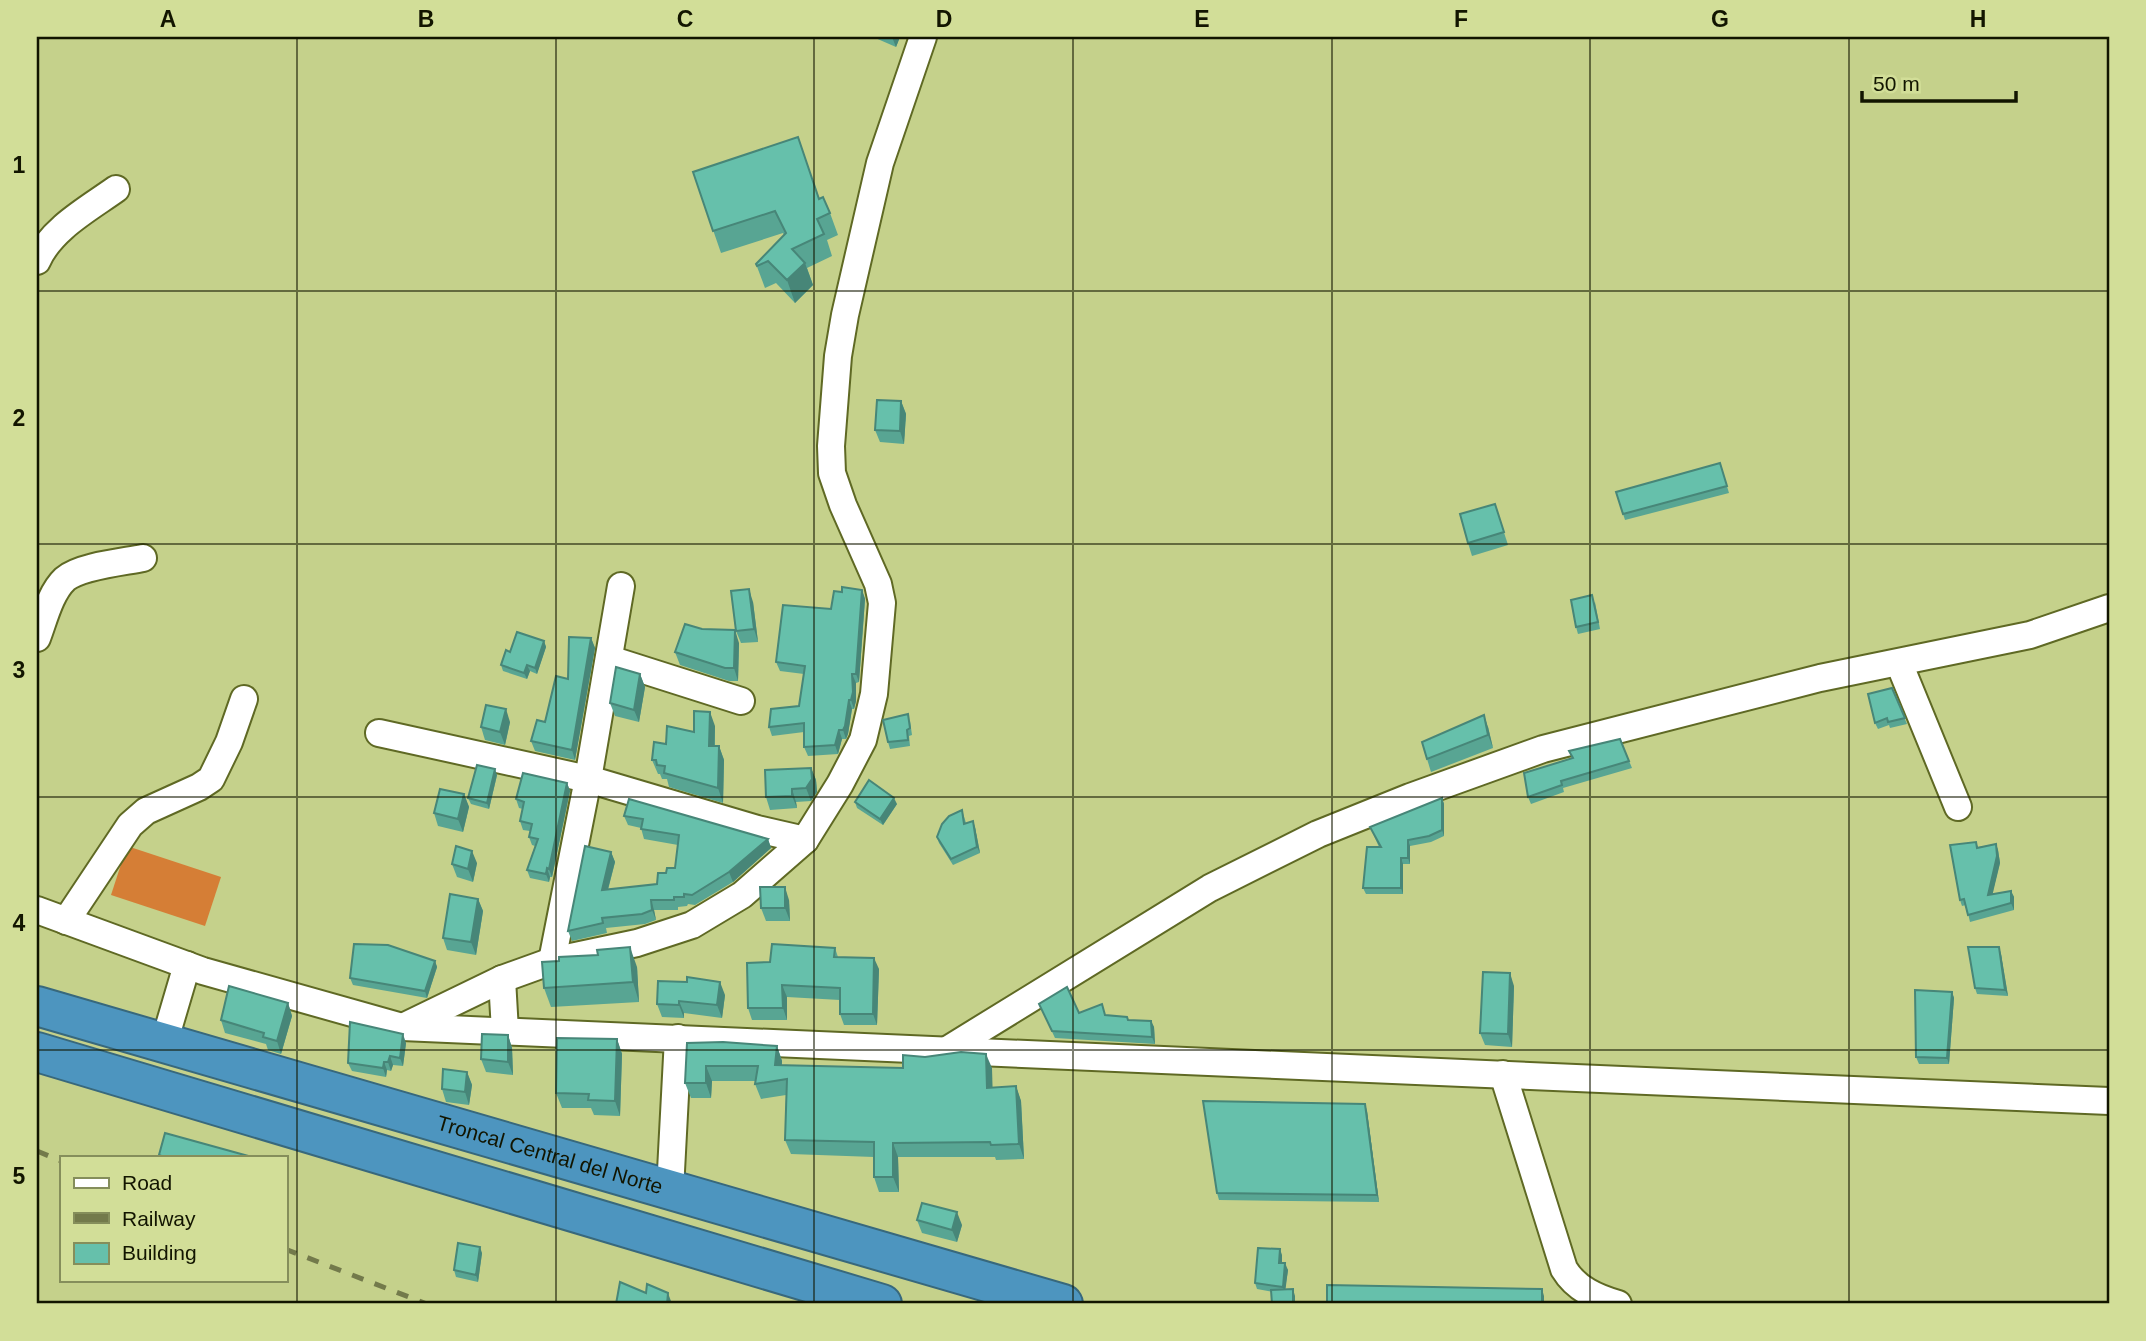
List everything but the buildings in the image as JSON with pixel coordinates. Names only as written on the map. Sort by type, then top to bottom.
[{"type":"highway","name":"Troncal Central del Norte","points":[[37,1006],[1063,1304]]},
{"type":"highway","points":[[37,1052],[882,1304]]},
{"type":"street","points":[[402,1027],[502,979],[552,961],[637,943],[692,925],[741,895],[805,840],[841,784],[863,740],[874,694],[882,603],[881,590],[843,505],[832,473],[835,394],[845,315],[880,163],[923,37]]},
{"type":"street","points":[[37,261],[53,236],[116,189]]},
{"type":"street","points":[[37,638],[53,598],[64,580],[97,567],[143,558]]},
{"type":"street","points":[[552,961],[588,779],[621,586]]},
{"type":"street","points":[[947,1050],[1210,888],[1330,829],[1410,797],[1543,749],[1820,678],[2030,635],[2109,608]]},
{"type":"street","points":[[609,659],[741,701]]},
{"type":"street","points":[[1899,663],[1958,807]]},
{"type":"street","points":[[66,921],[130,825],[146,811],[200,787],[211,779],[225,751],[244,699]]},
{"type":"street","points":[[379,733],[588,779],[805,840]]},
{"type":"street","points":[[37,910],[187,965],[402,1027],[2109,1101]]},
{"type":"street","points":[[164,1043],[187,965]]},
{"type":"street","points":[[502,979],[505,1031]]},
{"type":"street","points":[[670,1190],[678,1038]]},
{"type":"street","points":[[1503,1074],[1564,1269],[1570,1279],[1582,1288],[1598,1298],[1618,1304]]},
{"type":"shaded area","points":[[127,846],[221,877],[205,926],[111,895]]},
{"type":"railway","points":[[37,1151],[60,1161]]},
{"type":"railway","points":[[287,1250],[427,1304]]}]
